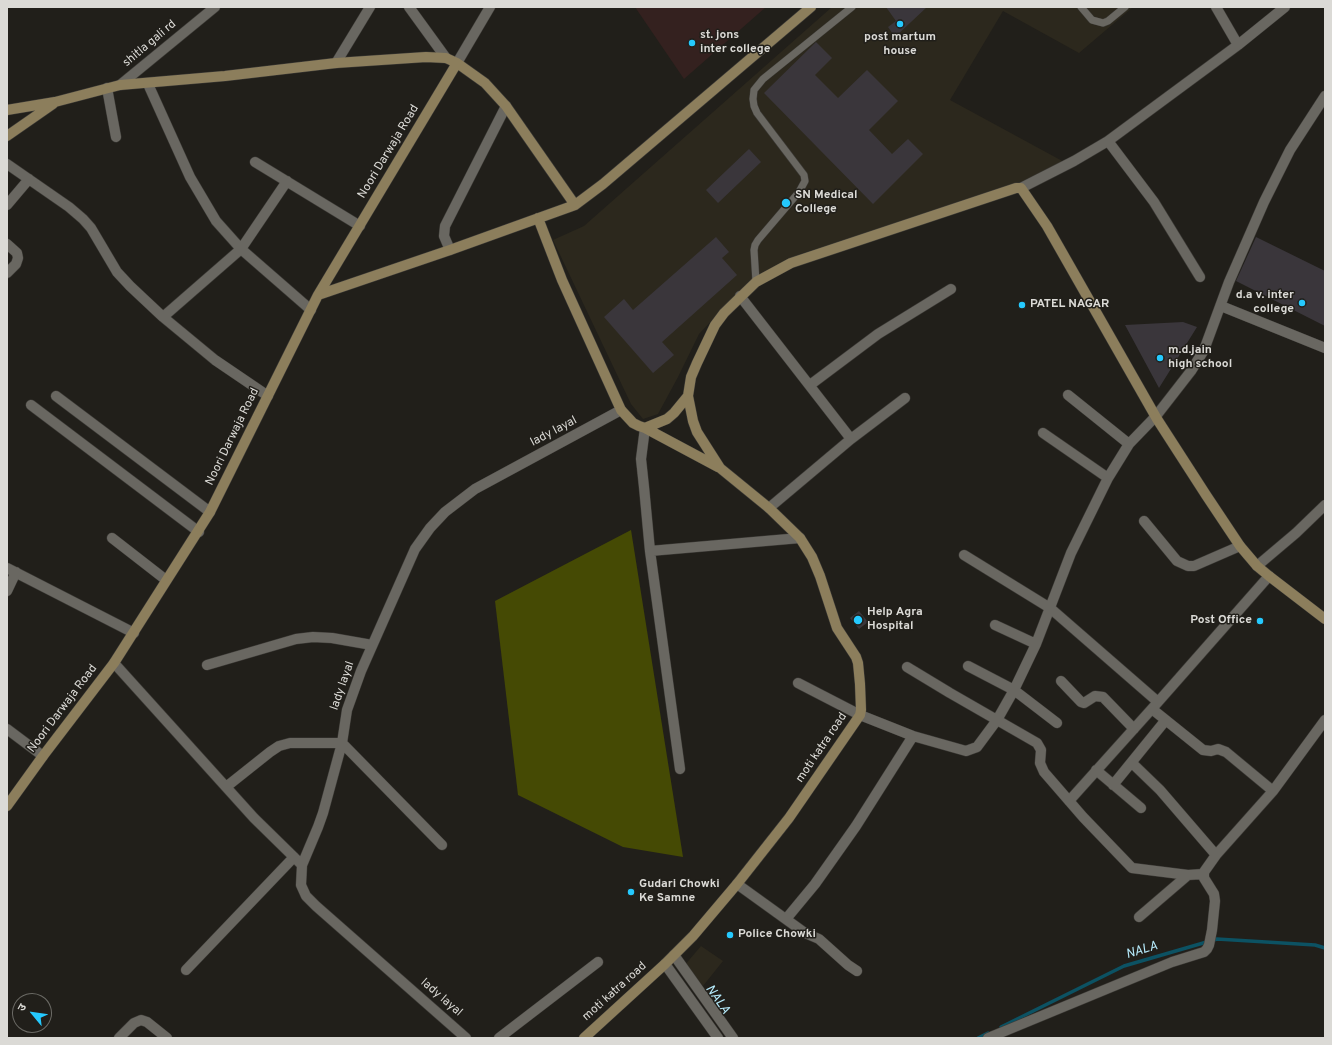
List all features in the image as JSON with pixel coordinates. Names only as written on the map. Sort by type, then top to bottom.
[{"type":"street","name":"shitla gali rd","points":[[120,85],[215,7]]},
{"type":"street","points":[[336,63],[370,7]]},
{"type":"street","points":[[409,7],[446,58]]},
{"type":"street","points":[[456,63],[490,7]]},
{"type":"street","points":[[318,295],[575,205],[603,184],[811,7]]},
{"type":"street","points":[[1216,7],[1238,45]]},
{"type":"street","points":[[645,428],[667,419],[688,396],[691,377],[710,336],[724,313],[756,282],[791,263],[1016,188],[1021,188],[1074,161],[1108,141],[1238,45],[1285,7]]},
{"type":"street","points":[[7,110],[55,102],[120,85],[148,84],[336,63],[446,58],[485,83],[506,106],[575,205]]},
{"type":"street","name":"Noori Darwaja Road","points":[[7,806],[114,663],[166,580],[199,532],[318,295],[456,63]]},
{"type":"street","points":[[148,84],[190,177],[216,221],[241,249],[311,310]]},
{"type":"street","points":[[107,88],[116,137]]},
{"type":"street","points":[[798,683],[860,715],[913,736],[966,751],[977,747],[997,720],[1014,690],[1036,644],[1071,553],[1108,478],[1129,444],[1156,416],[1191,370],[1204,350],[1229,282],[1264,202],[1290,150],[1325,96]]},
{"type":"street","points":[[7,136],[55,102]]},
{"type":"street","points":[[450,250],[444,236],[445,226],[506,106]]},
{"type":"street","points":[[1108,141],[1154,202],[1200,277]]},
{"type":"street","points":[[256,162],[360,226]]},
{"type":"street","points":[[7,164],[69,207],[83,219],[91,228],[117,272],[163,317],[214,360],[268,396]]},
{"type":"street","points":[[7,205],[29,179]]},
{"type":"street","points":[[163,317],[241,249],[287,181]]},
{"type":"street","points":[[1021,188],[1047,226],[1156,416],[1240,546],[1257,566],[1325,619]]},
{"type":"street","points":[[538,218],[562,280],[621,410],[633,423],[720,468]]},
{"type":"street","points":[[7,244],[18,253],[18,258],[16,264],[7,273]]},
{"type":"street","points":[[810,385],[878,334],[950,289]]},
{"type":"street","points":[[740,296],[851,439]]},
{"type":"street","points":[[1221,306],[1325,348]]},
{"type":"street","points":[[1068,395],[1129,444]]},
{"type":"street","points":[[56,396],[210,512]]},
{"type":"street","name":"moti katra road","points":[[584,1038],[665,964],[693,936],[737,884],[789,818],[860,715],[861,710],[860,684],[856,657],[837,628],[820,576],[812,558],[800,538],[769,508],[720,468],[696,432],[688,396]]},
{"type":"street","points":[[769,508],[851,439],[905,398]]},
{"type":"street","points":[[31,405],[199,532]]},
{"type":"street","name":"lady layal","points":[[466,1038],[306,896],[301,885],[302,865],[318,827],[342,743],[347,710],[372,645],[415,549],[430,528],[445,512],[475,489],[621,410]]},
{"type":"street","points":[[645,428],[642,459],[650,551],[680,769]]},
{"type":"street","points":[[1043,433],[1108,478]]},
{"type":"street","points":[[1257,566],[1296,533],[1325,505]]},
{"type":"street","points":[[1144,520],[1177,561],[1188,566],[1194,566],[1240,546]]},
{"type":"street","points":[[112,538],[166,580]]},
{"type":"street","points":[[650,551],[800,538]]},
{"type":"street","points":[[964,555],[1050,608],[1155,706],[1165,721],[1203,750],[1211,751],[1218,749],[1226,752],[1273,791]]},
{"type":"street","points":[[7,592],[11,570],[134,633]]},
{"type":"street","points":[[1069,801],[1269,576]]},
{"type":"street","points":[[996,625],[1036,644]]},
{"type":"street","points":[[208,665],[296,639],[313,637],[332,638],[372,645]]},
{"type":"street","points":[[114,663],[254,818],[302,865]]},
{"type":"street","points":[[968,666],[1014,690],[1057,723]]},
{"type":"street","points":[[907,667],[1037,743],[1041,750],[1040,763],[1044,772],[1132,868],[1188,875],[1203,874]]},
{"type":"street","points":[[1061,681],[1081,702],[1084,703],[1094,696],[1103,697],[1134,729]]},
{"type":"street","points":[[1114,785],[1165,721]]},
{"type":"street","points":[[1203,874],[1216,855],[1273,791],[1324,723]]},
{"type":"street","points":[[7,729],[43,756]]},
{"type":"street","points":[[786,920],[815,884],[856,826],[913,736]]},
{"type":"street","points":[[226,787],[279,746],[290,743],[342,743],[442,845]]},
{"type":"street","points":[[1132,763],[1160,790],[1216,855]]},
{"type":"street","points":[[1096,770],[1141,808]]},
{"type":"street","points":[[186,970],[294,857]]},
{"type":"street","points":[[988,1038],[1172,962],[1204,952],[1210,945],[1215,901],[1214,894],[1203,874]]},
{"type":"street","points":[[1139,917],[1188,875]]},
{"type":"street","points":[[737,884],[805,933],[819,939],[848,965],[857,971]]},
{"type":"street","points":[[674,955],[733,1038]]},
{"type":"street","points":[[499,1038],[598,962]]},
{"type":"street","name":"moti katra road","points":[[665,964],[718,1038]]},
{"type":"street","points":[[119,1038],[134,1023],[141,1020],[148,1022],[167,1038]]},
{"type":"lane","points":[[756,282],[755,245],[799,192],[805,182],[804,175],[757,113],[753,99],[754,90],[763,78],[852,7]]},
{"type":"lane","points":[[1081,7],[1092,20],[1103,23],[1108,21],[1124,7]]},
{"type":"shaded area","name":"st. jons inter college","points":[[635,7],[766,7],[684,79]]},
{"type":"shaded area","name":"SN Medical College","points":[[832,7],[1133,7],[1079,53],[1003,11],[950,100],[1066,163],[1034,180],[800,254],[749,281],[699,334],[658,414],[643,419],[631,404],[553,240],[584,226]]},
{"type":"shaded area","points":[[701,946],[723,961],[703,986],[684,966]]},
{"type":"green space","points":[[631,530],[683,857],[623,847],[518,795],[495,601]]},
{"type":"building","name":"post martum house","points":[[886,7],[927,7],[895,37],[888,27],[896,21]]},
{"type":"building","points":[[816,42],[832,58],[815,75],[838,98],[867,70],[898,101],[869,130],[892,154],[908,139],[923,154],[873,204],[764,93]]},
{"type":"building","points":[[749,149],[761,162],[718,203],[706,190]]},
{"type":"building","points":[[716,237],[729,252],[722,258],[737,275],[662,342],[674,355],[653,373],[604,317],[624,299],[633,310]]},
{"type":"building","name":"d.a v. inter college","points":[[1256,237],[1325,271],[1325,326],[1236,281]]},
{"type":"building","name":"m.d.jain high school","points":[[1183,322],[1197,327],[1159,388],[1125,325]]},
{"type":"building","points":[[859,611],[868,622],[859,629],[850,618]]},
{"type":"waterway","name":"NALA","points":[[1001,1027],[1124,966],[1217,939],[1315,945],[1325,948]]},
{"type":"waterway","name":"NALA","points":[[978,1038],[988,1033]]},
{"type":"place","name":"post martum house","points":[[900,24]]},
{"type":"place","name":"st. jons inter college","points":[[692,43]]},
{"type":"place","name":"SN Medical College","points":[[786,203]]},
{"type":"place","name":"d.a v. inter college","points":[[1302,303]]},
{"type":"place","name":"PATEL NAGAR","points":[[1022,305]]},
{"type":"place","name":"m.d.jain high school","points":[[1160,358]]},
{"type":"place","name":"Help Agra Hospital","points":[[858,620]]},
{"type":"place","name":"Post Office","points":[[1260,621]]},
{"type":"place","name":"Gudari Chowki Ke Samne","points":[[631,892]]},
{"type":"place","name":"Police Chowki","points":[[730,935]]}]
